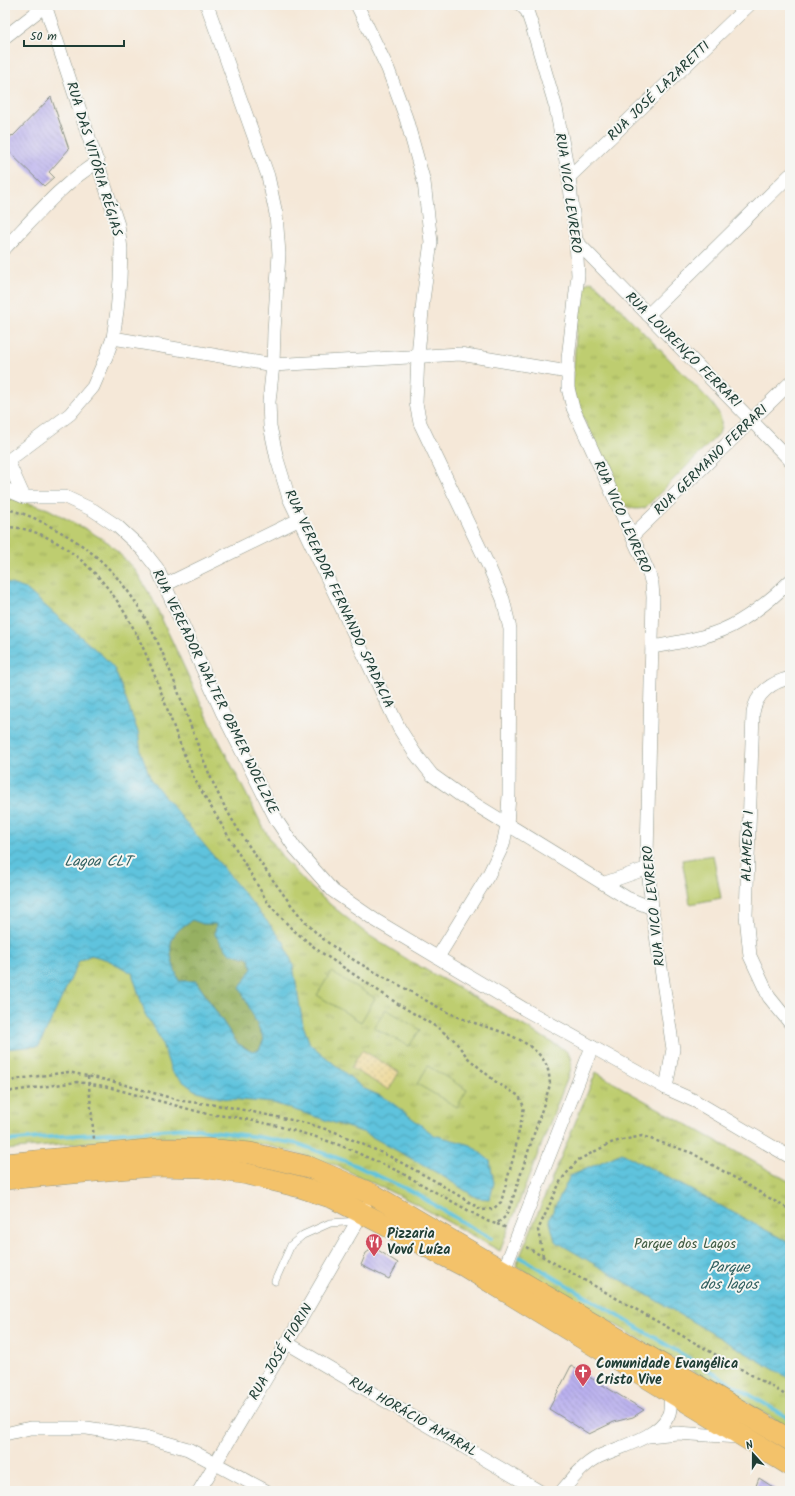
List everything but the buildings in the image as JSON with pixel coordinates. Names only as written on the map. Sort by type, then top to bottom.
[{"type":"main road","points":[[5,1164],[157,1149],[205,1149],[250,1153],[309,1167],[374,1195],[504,1270],[790,1440]]},
{"type":"main road","points":[[5,1180],[154,1166],[202,1167],[247,1174],[300,1187],[333,1198],[360,1216],[466,1267],[790,1465]]},
{"type":"street","points":[[5,37],[46,5]]},
{"type":"street","name":"RUA DAS VITÓRIA RÉGIAS","points":[[7,462],[70,414],[93,387],[113,338],[120,280],[121,249],[118,225],[46,5]]},
{"type":"street","name":"RUA VEREADOR FERNANDO SPADACIA","points":[[207,5],[268,176],[276,214],[279,254],[273,365],[269,402],[270,426],[277,459],[289,498],[399,728],[414,752],[432,775],[460,795],[507,825],[605,883],[627,898],[652,908]]},
{"type":"street","points":[[357,5],[388,69],[406,118],[424,182],[431,242],[418,356],[416,403],[420,423],[503,599],[510,629],[509,795],[507,825],[503,845],[489,874],[438,956]]},
{"type":"street","name":"RUA JOSÉ LAZARETTI","points":[[569,177],[749,5]]},
{"type":"street","name":"RUA VICO LEVRERO","points":[[527,7],[556,108],[569,177],[576,241],[578,275],[568,358],[568,388],[573,408],[648,571],[654,597],[647,856],[652,908],[673,1049],[666,1088]]},
{"type":"street","points":[[5,248],[64,187],[81,172],[98,162]]},
{"type":"street","points":[[648,315],[790,175]]},
{"type":"street","name":"RUA LOURENÇO FERRARI","points":[[576,241],[790,460]]},
{"type":"street","points":[[113,338],[273,365],[460,354],[568,372]]},
{"type":"street","name":"RUA GERMANO FERRARI","points":[[632,536],[790,383]]},
{"type":"street","points":[[7,462],[24,497]]},
{"type":"street","name":"RUA VEREADOR WALTER OBMER WOELZKE","points":[[5,488],[24,497],[65,497],[93,510],[117,526],[142,549],[157,568],[222,712],[262,794],[277,821],[295,848],[333,891],[375,920],[438,956],[524,1009],[666,1088],[695,1101],[790,1157]]},
{"type":"street","points":[[165,585],[300,519]]},
{"type":"street","points":[[652,647],[690,640],[716,632],[740,622],[779,592],[790,581]]},
{"type":"street","name":"ALAMEDA 1","points":[[790,678],[772,684],[758,697],[754,704],[746,916],[750,956],[769,997],[790,1023]]},
{"type":"street","points":[[605,883],[648,868]]},
{"type":"street","points":[[466,1267],[477,1268],[491,1276],[498,1275],[504,1270],[592,1047]]},
{"type":"street","name":"RUA JOSÉ FIORIN","points":[[199,1491],[360,1216],[374,1195]]},
{"type":"street","name":"RUA HORÁCIO AMARAL","points":[[287,1343],[539,1491]]},
{"type":"street","points":[[562,1491],[575,1475],[596,1458],[648,1436],[663,1424],[668,1416],[670,1408],[670,1392]]},
{"type":"street","points":[[648,1436],[677,1433],[744,1437],[757,1420]]},
{"type":"street","points":[[5,1434],[30,1428],[87,1428],[146,1437],[188,1450],[266,1491]]},
{"type":"lane","points":[[276,1281],[291,1245],[303,1235],[330,1223],[360,1216]]},
{"type":"path","points":[[5,509],[33,517],[74,538],[100,559],[130,592],[151,628],[173,676],[200,753],[216,788],[239,830],[265,870],[294,908],[324,940],[362,965],[453,1015],[512,1036],[531,1047],[544,1060],[549,1071],[550,1085],[511,1204],[505,1217],[496,1224],[487,1221],[398,1171],[342,1146],[274,1125],[234,1117],[207,1114],[104,1086],[77,1082],[12,1091],[5,1095]]},
{"type":"path","points":[[5,527],[16,527],[46,536],[62,545],[85,563],[110,589],[128,617],[149,661],[167,706],[185,759],[195,780],[268,903],[291,928],[319,952],[398,1004],[438,1028],[454,1040],[468,1058],[496,1082],[519,1096],[524,1107],[514,1155],[501,1202],[493,1209],[482,1210],[435,1181],[389,1156],[335,1132],[306,1123],[224,1106],[182,1101],[111,1081],[68,1072],[18,1079],[5,1083]]},
{"type":"path","points":[[88,1076],[94,1136]]},
{"type":"path","points":[[543,1256],[538,1230],[561,1180],[578,1160],[613,1142],[642,1136],[692,1154],[790,1210]]},
{"type":"path","points":[[515,1242],[543,1256],[790,1398]]},
{"type":"green space","points":[[592,281],[711,402],[717,410],[721,420],[719,434],[645,508],[631,508],[620,501],[572,392],[579,292],[585,284]]},
{"type":"green space","points":[[5,496],[48,509],[84,528],[109,543],[135,570],[152,598],[213,729],[265,831],[283,858],[307,884],[367,934],[410,961],[565,1050],[570,1056],[571,1069],[500,1251],[414,1203],[333,1164],[270,1146],[226,1139],[190,1137],[103,1141],[5,1150]]},
{"type":"green space","points":[[713,855],[721,898],[690,904],[682,860]]},
{"type":"green space","points":[[192,919],[203,924],[217,924],[249,958],[252,968],[254,1018],[264,1039],[259,1050],[250,1051],[237,1043],[196,981],[179,981],[172,959],[171,942],[177,932]]},
{"type":"green space","points":[[331,972],[375,998],[361,1022],[317,995]]},
{"type":"green space","points":[[386,1009],[420,1030],[409,1046],[374,1028]]},
{"type":"green space","points":[[428,1066],[467,1090],[457,1107],[417,1084]]},
{"type":"green space","name":"Parque dos Lagos","points":[[596,1072],[790,1182],[790,1428],[516,1266]]},
{"type":"sand","points":[[362,1050],[399,1072],[389,1090],[351,1068]]},
{"type":"water","name":"Lagoa CLT","points":[[5,582],[26,589],[104,657],[115,670],[138,732],[141,752],[151,780],[284,942],[293,965],[303,1025],[310,1044],[363,1088],[387,1099],[434,1135],[471,1145],[490,1161],[494,1183],[490,1199],[477,1198],[439,1174],[365,1133],[273,1103],[220,1098],[194,1090],[172,1073],[160,1038],[145,1014],[132,973],[108,960],[91,955],[79,961],[39,1046],[5,1049]],"holes":[[[192,920],[203,924],[216,924],[215,935],[229,953],[249,958],[252,968],[240,988],[264,1039],[259,1050],[250,1051],[237,1043],[196,981],[179,981],[173,965],[171,954],[171,942],[173,937],[184,925]]]},
{"type":"water","name":"Parque dos lagos","points":[[622,1153],[790,1243],[790,1379],[555,1241],[549,1219],[570,1176]]},
{"type":"waterway","points":[[5,1141],[189,1128],[298,1144],[348,1162],[415,1193],[491,1238]]},
{"type":"waterway","points":[[520,1257],[790,1419]]},
{"type":"place","name":"Pizzaria Vovó Luíza","points":[[374,1257]]},
{"type":"place","name":"Comunidade Evangélica Cristo Vive","points":[[583,1387]]}]
